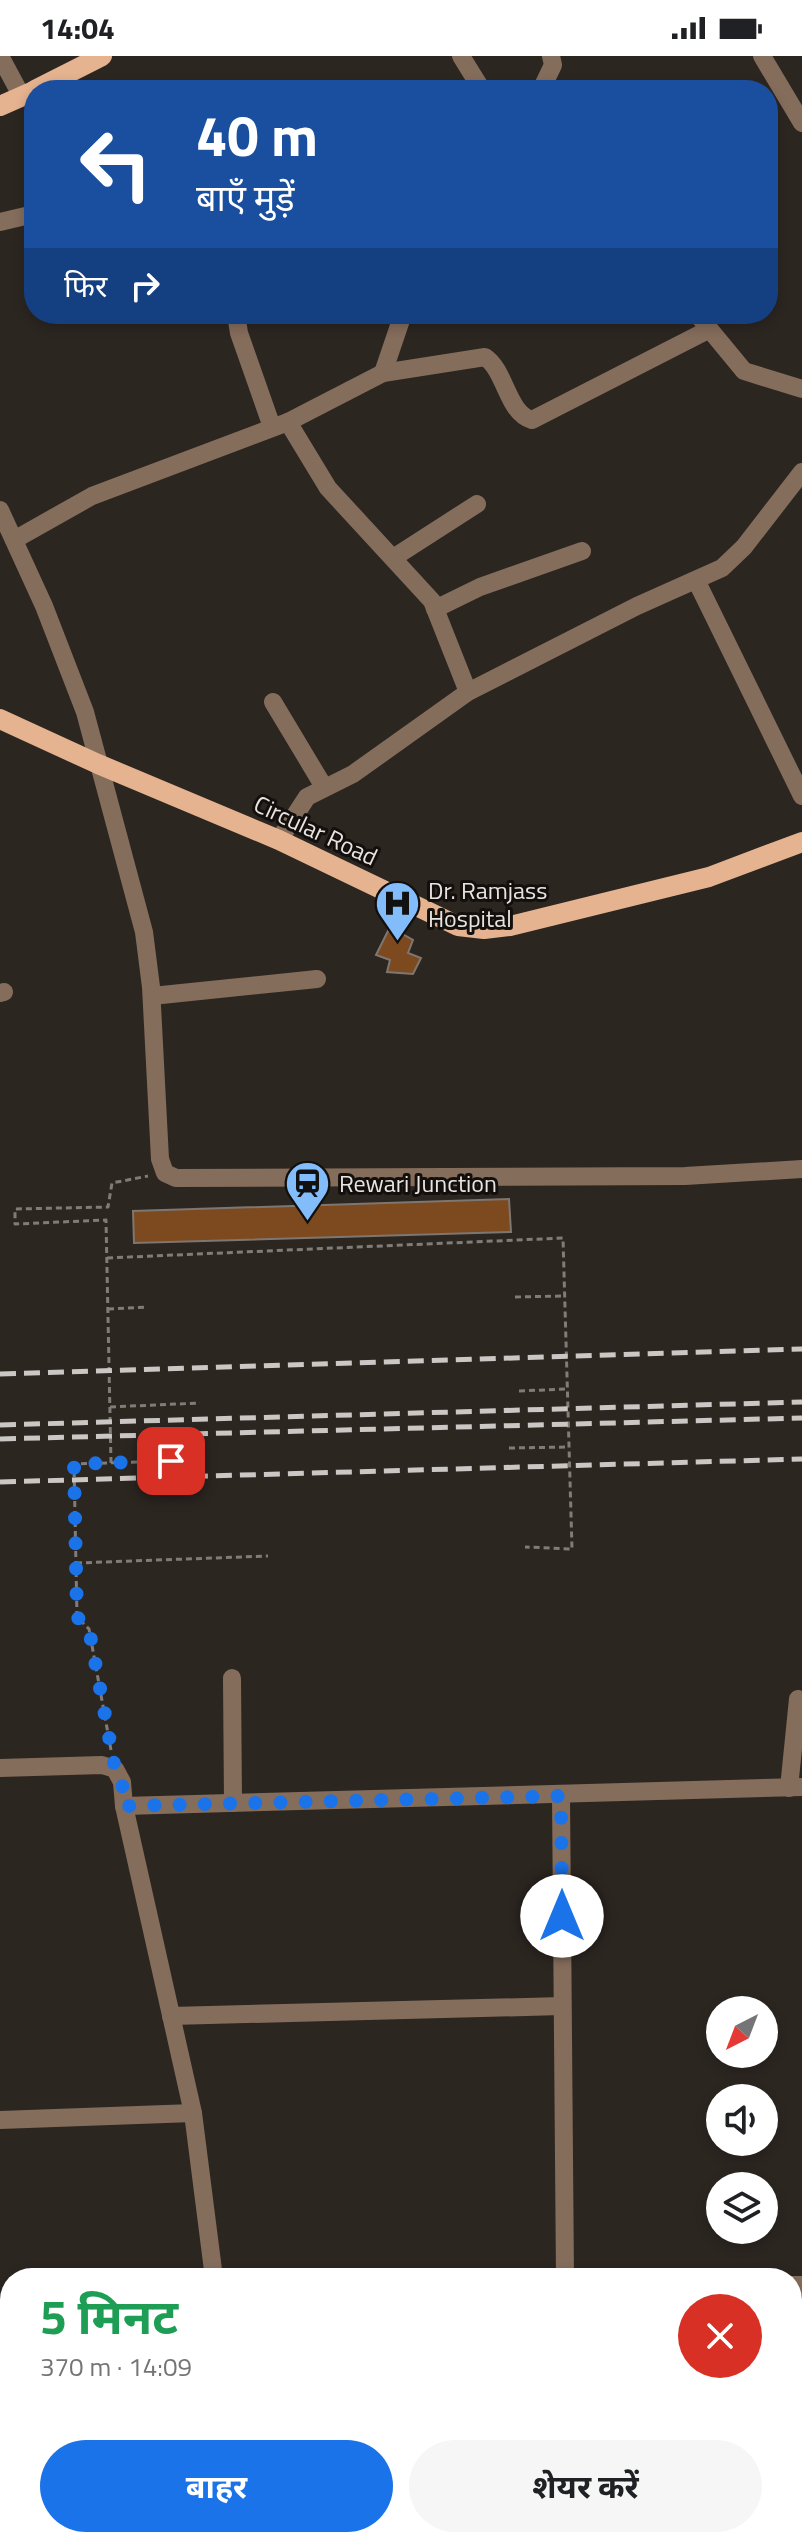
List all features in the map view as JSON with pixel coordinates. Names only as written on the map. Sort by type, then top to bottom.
[{"type":"main road","points":[[56,80],[102,56]]},
{"type":"main road","points":[[0,106],[24,96]]},
{"type":"main road","name":"Circular Road","points":[[0,719],[279,840],[458,926],[484,929],[510,926],[709,877],[802,842]]},
{"type":"street","points":[[0,56],[24,80]]},
{"type":"street","points":[[461,56],[476,80]]},
{"type":"street","points":[[546,80],[553,65],[551,56]]},
{"type":"street","points":[[762,56],[777,80]]},
{"type":"street","points":[[778,82],[802,121]]},
{"type":"street","points":[[0,222],[24,216]]},
{"type":"street","points":[[238,324],[280,424],[328,488],[418,583],[435,609],[468,692]]},
{"type":"street","points":[[383,373],[400,324]]},
{"type":"street","points":[[704,324],[744,371],[802,389]]},
{"type":"street","points":[[14,540],[92,496],[280,424],[383,373],[485,357],[494,363],[520,414],[532,420],[708,330]]},
{"type":"street","points":[[279,840],[307,797],[353,774],[468,692],[637,606],[697,582],[722,568],[744,547],[802,472]]},
{"type":"street","points":[[393,558],[477,504]]},
{"type":"street","points":[[0,510],[66,659],[85,712],[144,932],[152,996],[160,1159],[165,1173],[176,1178],[669,1176],[802,1169]]},
{"type":"street","points":[[435,609],[480,587],[582,551]]},
{"type":"street","points":[[697,582],[802,796]]},
{"type":"street","points":[[273,702],[324,787]]},
{"type":"street","points":[[152,996],[317,979]]},
{"type":"street","points":[[232,1678],[233,1803]]},
{"type":"street","points":[[124,1806],[796,1787],[798,1699]]},
{"type":"street","points":[[0,1768],[102,1765],[115,1769],[122,1782],[124,1806],[193,2113],[213,2268]]},
{"type":"street","points":[[561,1796],[565,2268]]},
{"type":"street","points":[[171,2016],[562,2006]]},
{"type":"street","points":[[0,2120],[193,2113]]},
{"type":"path","points":[[111,1463],[106,1220],[15,1224],[15,1209],[108,1207],[112,1183],[165,1173]]},
{"type":"path","points":[[107,1258],[563,1238],[572,1549],[525,1547]]},
{"type":"path","points":[[515,1297],[565,1296]]},
{"type":"path","points":[[108,1309],[148,1307]]},
{"type":"path","points":[[519,1391],[567,1389]]},
{"type":"path","points":[[110,1407],[200,1403]]},
{"type":"path","points":[[509,1448],[569,1447]]},
{"type":"path","points":[[115,1769],[89,1629],[77,1617],[74,1464],[201,1460]]},
{"type":"path","points":[[76,1563],[268,1556]]},
{"type":"building","points":[[390,927],[413,940],[408,953],[421,958],[413,974],[387,972],[390,960],[376,955]]},
{"type":"building","points":[[509,1199],[511,1232],[134,1243],[133,1211]]},
{"type":"railway","points":[[0,1374],[802,1349]]},
{"type":"railway","points":[[0,1425],[802,1402]]},
{"type":"railway","points":[[0,1439],[802,1418]]},
{"type":"railway","points":[[0,1482],[802,1459]]},
{"type":"place","name":"Dr. Ramjass Hospital","points":[[397,943]]},
{"type":"place","name":"Rewari Junction","points":[[308,1222]]},
{"type":"route","points":[[171,1461],[74,1464],[77,1617],[89,1629],[115,1769],[122,1782],[124,1806],[561,1796],[562,1916]]}]
